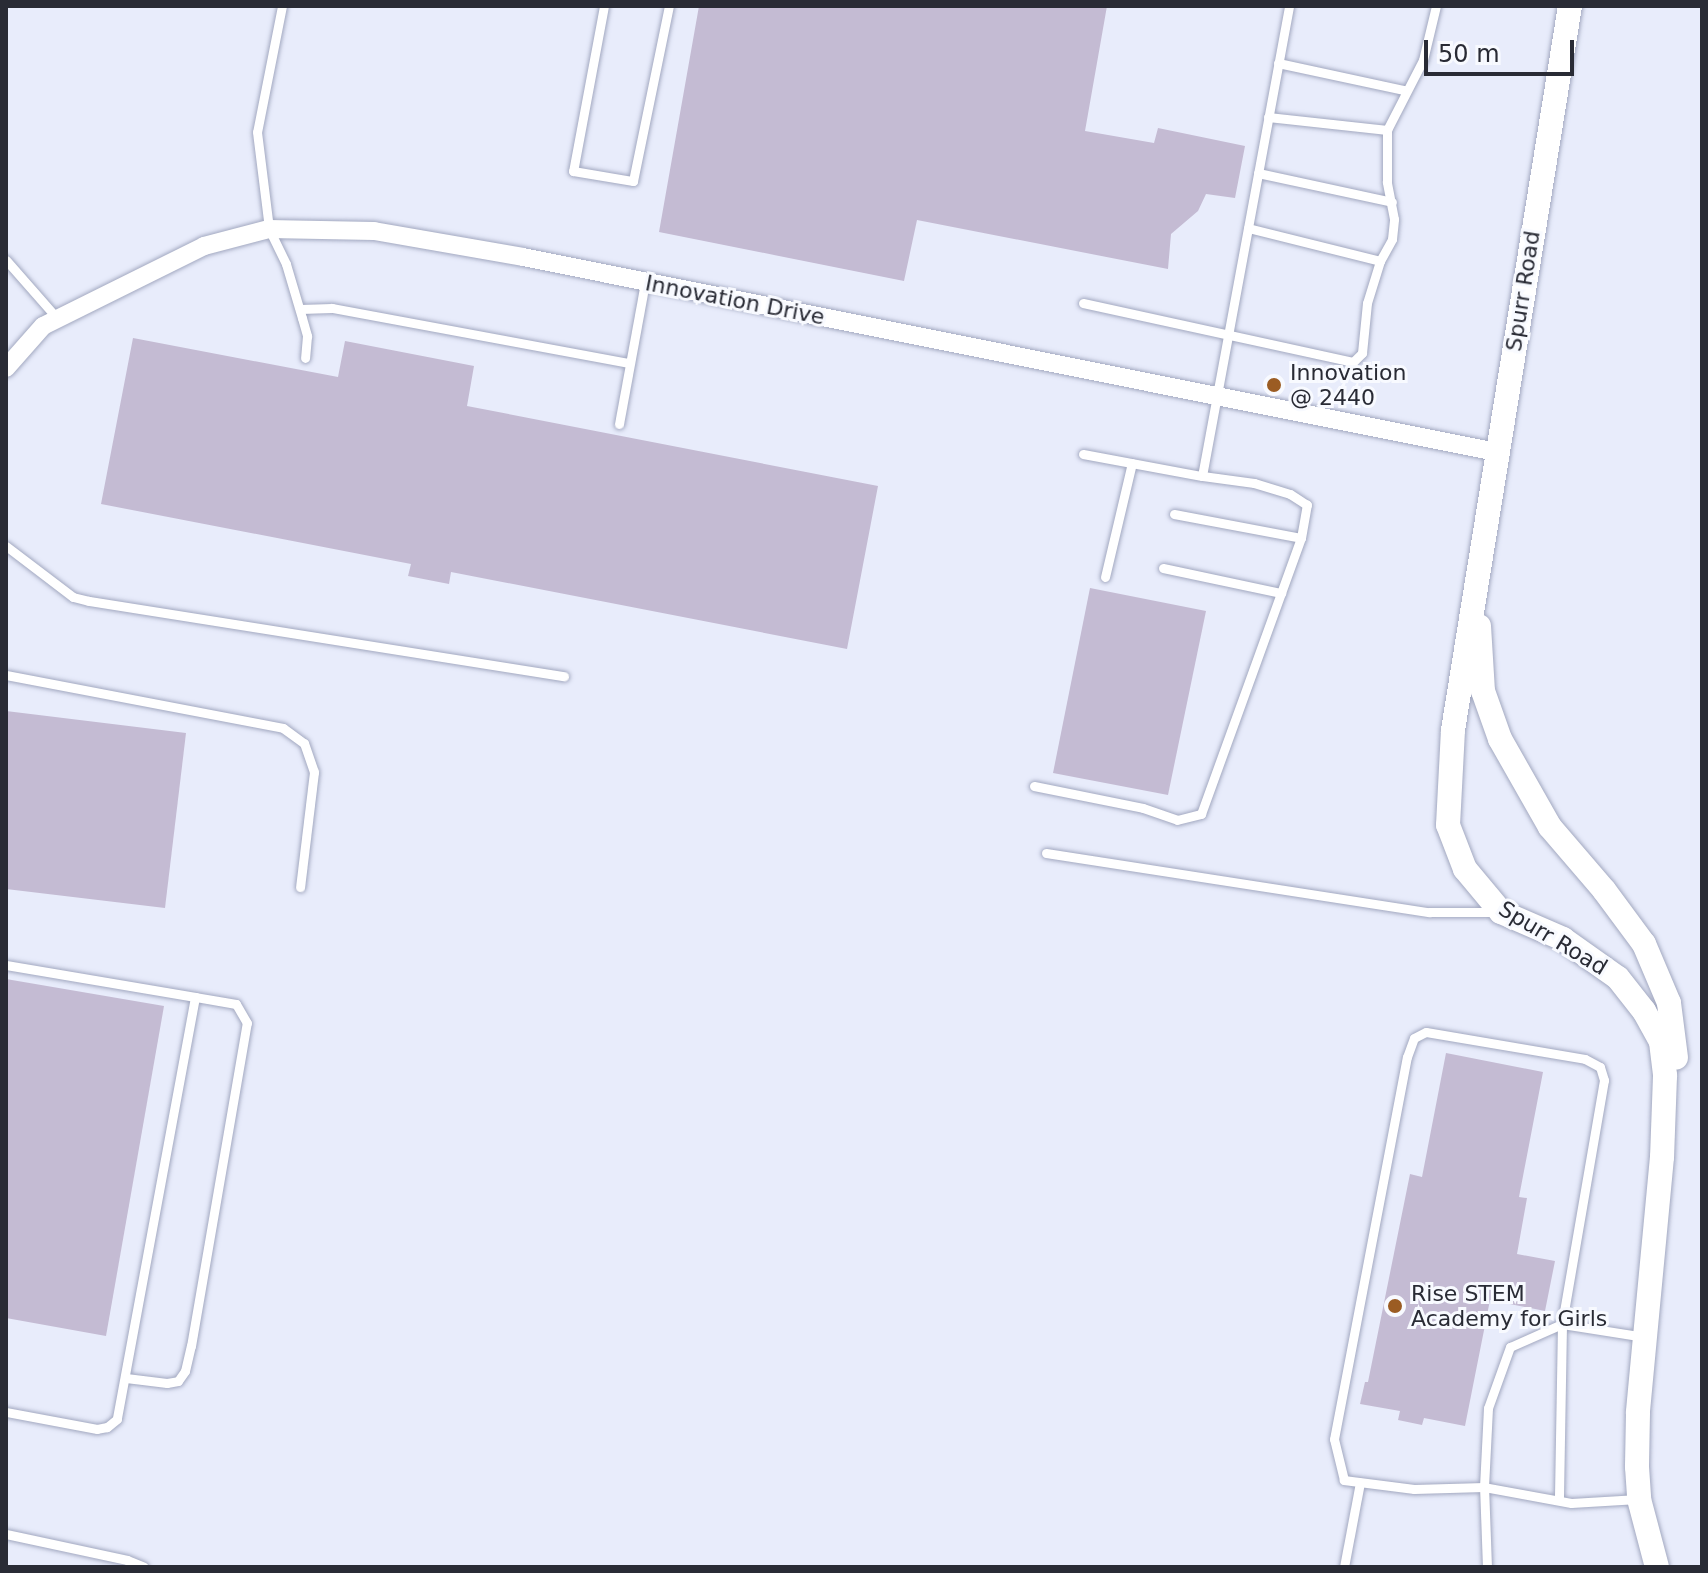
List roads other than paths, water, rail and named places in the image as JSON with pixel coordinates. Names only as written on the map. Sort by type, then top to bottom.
[{"type":"street","name":"Spurr Road","points":[[1568,6],[1453,730],[1448,825],[1465,869],[1501,912],[1563,939],[1618,978],[1644,1011],[1661,1042],[1665,1076],[1662,1157],[1638,1413],[1639,1499],[1657,1567]]},
{"type":"street","name":"Innovation Drive","points":[[6,368],[43,326],[204,246],[269,229],[374,231],[1496,452]]},
{"type":"street","name":"Spurr Road","points":[[1477,575],[1483,691],[1500,739],[1550,827],[1604,890],[1644,944],[1669,1003],[1678,1073],[1662,1157]]},
{"type":"lane","points":[[282,6],[257,132],[269,229],[286,264],[300,309],[307,336],[305,358]]},
{"type":"lane","points":[[604,6],[573,171],[633,181],[669,6]]},
{"type":"lane","points":[[1202,476],[1289,6]]},
{"type":"lane","points":[[1083,303],[1353,362],[1362,353],[1367,303],[1380,261],[1392,239],[1387,130],[1404,90],[1423,60],[1436,6]]},
{"type":"lane","points":[[1278,63],[1404,90]]},
{"type":"lane","points":[[1268,117],[1387,130]]},
{"type":"lane","points":[[1258,173],[1392,202]]},
{"type":"lane","points":[[1248,228],[1380,261]]},
{"type":"lane","points":[[6,260],[57,318]]},
{"type":"lane","points":[[619,424],[645,282]]},
{"type":"lane","points":[[300,309],[332,308],[629,363]]},
{"type":"lane","points":[[1034,786],[1143,808],[1177,820],[1201,814],[1301,538],[1307,505],[1254,483],[1083,454]]},
{"type":"lane","points":[[1105,577],[1132,463]]},
{"type":"lane","points":[[1174,514],[1301,538]]},
{"type":"lane","points":[[6,546],[73,597],[89,601],[564,676]]},
{"type":"lane","points":[[1163,568],[1281,593]]},
{"type":"lane","points":[[6,675],[283,728],[304,743],[314,772],[300,887]]},
{"type":"lane","points":[[1046,853],[1429,912],[1501,912]]},
{"type":"lane","points":[[6,965],[236,1004],[247,1023],[185,1371],[178,1381],[167,1383],[126,1378]]},
{"type":"lane","points":[[6,1412],[79,1427],[107,1427],[117,1419],[195,997]]},
{"type":"lane","points":[[1559,1500],[1562,1324],[1604,1080],[1600,1067],[1585,1059],[1426,1032],[1414,1038],[1407,1057],[1336,1426],[1334,1439],[1344,1480],[1414,1489],[1484,1487],[1559,1500],[1639,1499]]},
{"type":"lane","points":[[1487,1567],[1484,1487],[1488,1408],[1510,1347],[1562,1324],[1645,1337]]},
{"type":"lane","points":[[1344,1567],[1360,1482]]},
{"type":"lane","points":[[6,1534],[127,1560],[144,1567]]},
{"type":"place","name":"Innovation @ 2440","points":[[1274,385]]},
{"type":"place","name":"Rise STEM Academy for Girls","points":[[1395,1306]]}]
